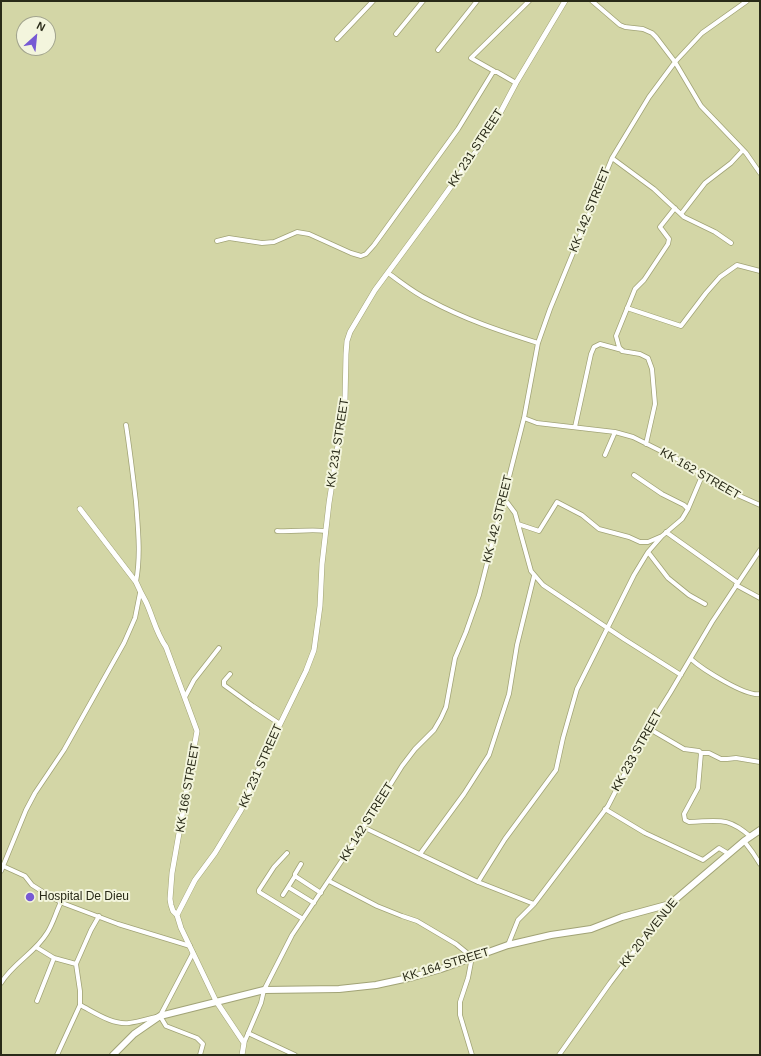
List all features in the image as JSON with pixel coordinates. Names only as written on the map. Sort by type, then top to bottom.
[{"type":"main road","name":"KK 20 AVENUE","points":[[670,904],[760,830]]},
{"type":"main road","name":"KK 164 STREET","points":[[113,1055],[134,1034],[160,1016],[264,990],[339,989],[376,985],[441,969],[508,945],[551,935],[591,929],[622,917],[670,904]]},
{"type":"street","points":[[337,39],[373,1]]},
{"type":"street","points":[[396,34],[423,1]]},
{"type":"street","points":[[438,50],[477,1]]},
{"type":"street","points":[[516,83],[471,58],[529,1]]},
{"type":"street","name":"KK 231 STREET","points":[[177,914],[195,880],[215,853],[241,810],[265,755],[306,671],[314,650],[320,606],[322,564],[329,503],[345,400],[347,341],[350,332],[364,306],[480,146],[565,1]]},
{"type":"street","points":[[592,1],[625,27],[643,29],[652,33],[675,62],[700,106],[743,150],[760,173]]},
{"type":"street","name":"KK 142 STREET","points":[[244,1043],[261,1003],[264,990],[292,935],[357,838],[402,766],[415,749],[434,730],[442,718],[446,707],[455,658],[479,595],[524,418],[538,342],[612,158],[649,97],[675,62],[702,33],[747,1]]},
{"type":"street","points":[[217,241],[229,238],[262,243],[274,242],[297,232],[321,238],[361,256],[366,254],[458,129],[494,71]]},
{"type":"street","points":[[681,214],[705,183],[731,163],[743,150]]},
{"type":"street","points":[[612,158],[654,189],[686,219],[715,232],[731,243]]},
{"type":"street","points":[[622,350],[619,347],[616,336],[635,289],[644,280],[668,244],[669,239],[660,227],[675,208]]},
{"type":"street","points":[[627,308],[681,326],[720,277],[737,266],[760,271]]},
{"type":"street","points":[[388,273],[427,299],[462,317],[497,330],[538,342]]},
{"type":"street","points":[[575,427],[591,354],[594,347],[600,344],[640,354],[648,358],[652,369],[655,404],[646,444]]},
{"type":"street","name":"KK 162 STREET","points":[[524,418],[537,422],[615,432],[633,437],[689,465],[713,484],[760,505]]},
{"type":"street","points":[[126,425],[132,460],[139,540],[136,582]]},
{"type":"street","points":[[605,455],[615,432]]},
{"type":"street","points":[[634,475],[657,491],[684,505],[688,509]]},
{"type":"street","points":[[478,882],[505,839],[556,770],[563,738],[577,689],[607,628],[634,575],[648,552],[666,532],[682,519],[688,509],[702,476]]},
{"type":"street","points":[[503,498],[515,513],[531,571],[534,576],[549,590],[681,675]]},
{"type":"street","points":[[518,524],[539,531],[557,502],[582,516],[599,529],[630,537],[640,542],[648,542],[662,536]]},
{"type":"street","name":"KK 166 STREET","points":[[80,509],[136,582],[140,593],[146,602],[159,637],[166,647],[197,732],[172,873],[170,899],[173,911],[177,914],[193,954],[216,1001],[244,1043]]},
{"type":"street","points":[[277,531],[326,531]]},
{"type":"street","points":[[666,532],[737,584],[760,598]]},
{"type":"street","name":"KK 233 STREET","points":[[508,945],[518,920],[534,904],[582,842],[605,809],[648,728],[712,622],[760,550]]},
{"type":"street","points":[[648,552],[668,578],[690,595],[705,604]]},
{"type":"street","points":[[420,854],[464,794],[489,755],[509,694],[517,645],[534,576]]},
{"type":"street","points":[[1,871],[26,810],[35,793],[64,750],[127,638],[135,618],[140,593]]},
{"type":"street","points":[[185,697],[194,680],[219,648]]},
{"type":"street","points":[[690,659],[710,673],[745,692],[755,695],[760,694]]},
{"type":"street","points":[[230,674],[224,681],[224,685],[280,724]]},
{"type":"street","points":[[648,728],[684,749],[699,751],[701,753],[709,753],[721,759],[727,760],[736,758],[760,762]]},
{"type":"street","points":[[701,753],[698,788],[684,814],[685,820],[689,822],[725,821],[737,826],[751,837]]},
{"type":"street","points":[[605,809],[645,833],[703,860],[719,848],[729,854]]},
{"type":"street","points":[[363,827],[478,882],[534,904]]},
{"type":"street","points":[[744,842],[760,864]]},
{"type":"street","points":[[287,853],[274,867],[259,892],[303,919]]},
{"type":"street","points":[[283,895],[301,864]]},
{"type":"street","points":[[3,866],[25,876],[32,885],[60,902],[118,924],[190,946]]},
{"type":"street","points":[[295,876],[321,893]]},
{"type":"street","points":[[329,881],[377,906],[417,921],[450,940],[472,957],[468,978],[459,1008],[472,1055]]},
{"type":"street","points":[[288,887],[314,903]]},
{"type":"street","points":[[1,983],[12,968],[36,947],[48,933],[60,902]]},
{"type":"street","name":"KK 20 AVENUE","points":[[559,1055],[610,983],[670,904]]},
{"type":"street","points":[[56,1055],[80,1005],[80,991],[76,964],[99,916]]},
{"type":"street","points":[[36,947],[54,958],[76,964]]},
{"type":"street","points":[[80,1005],[114,1021],[123,1023],[160,1016],[193,954]]},
{"type":"street","points":[[37,1001],[54,958]]},
{"type":"street","points":[[160,1016],[166,1026],[197,1038],[203,1044],[200,1055]]},
{"type":"street","points":[[248,1033],[295,1055]]},
{"type":"street","points":[[242,1055],[244,1043]]},
{"type":"place","name":"Hospital De Dieu","points":[[30,897]]}]
